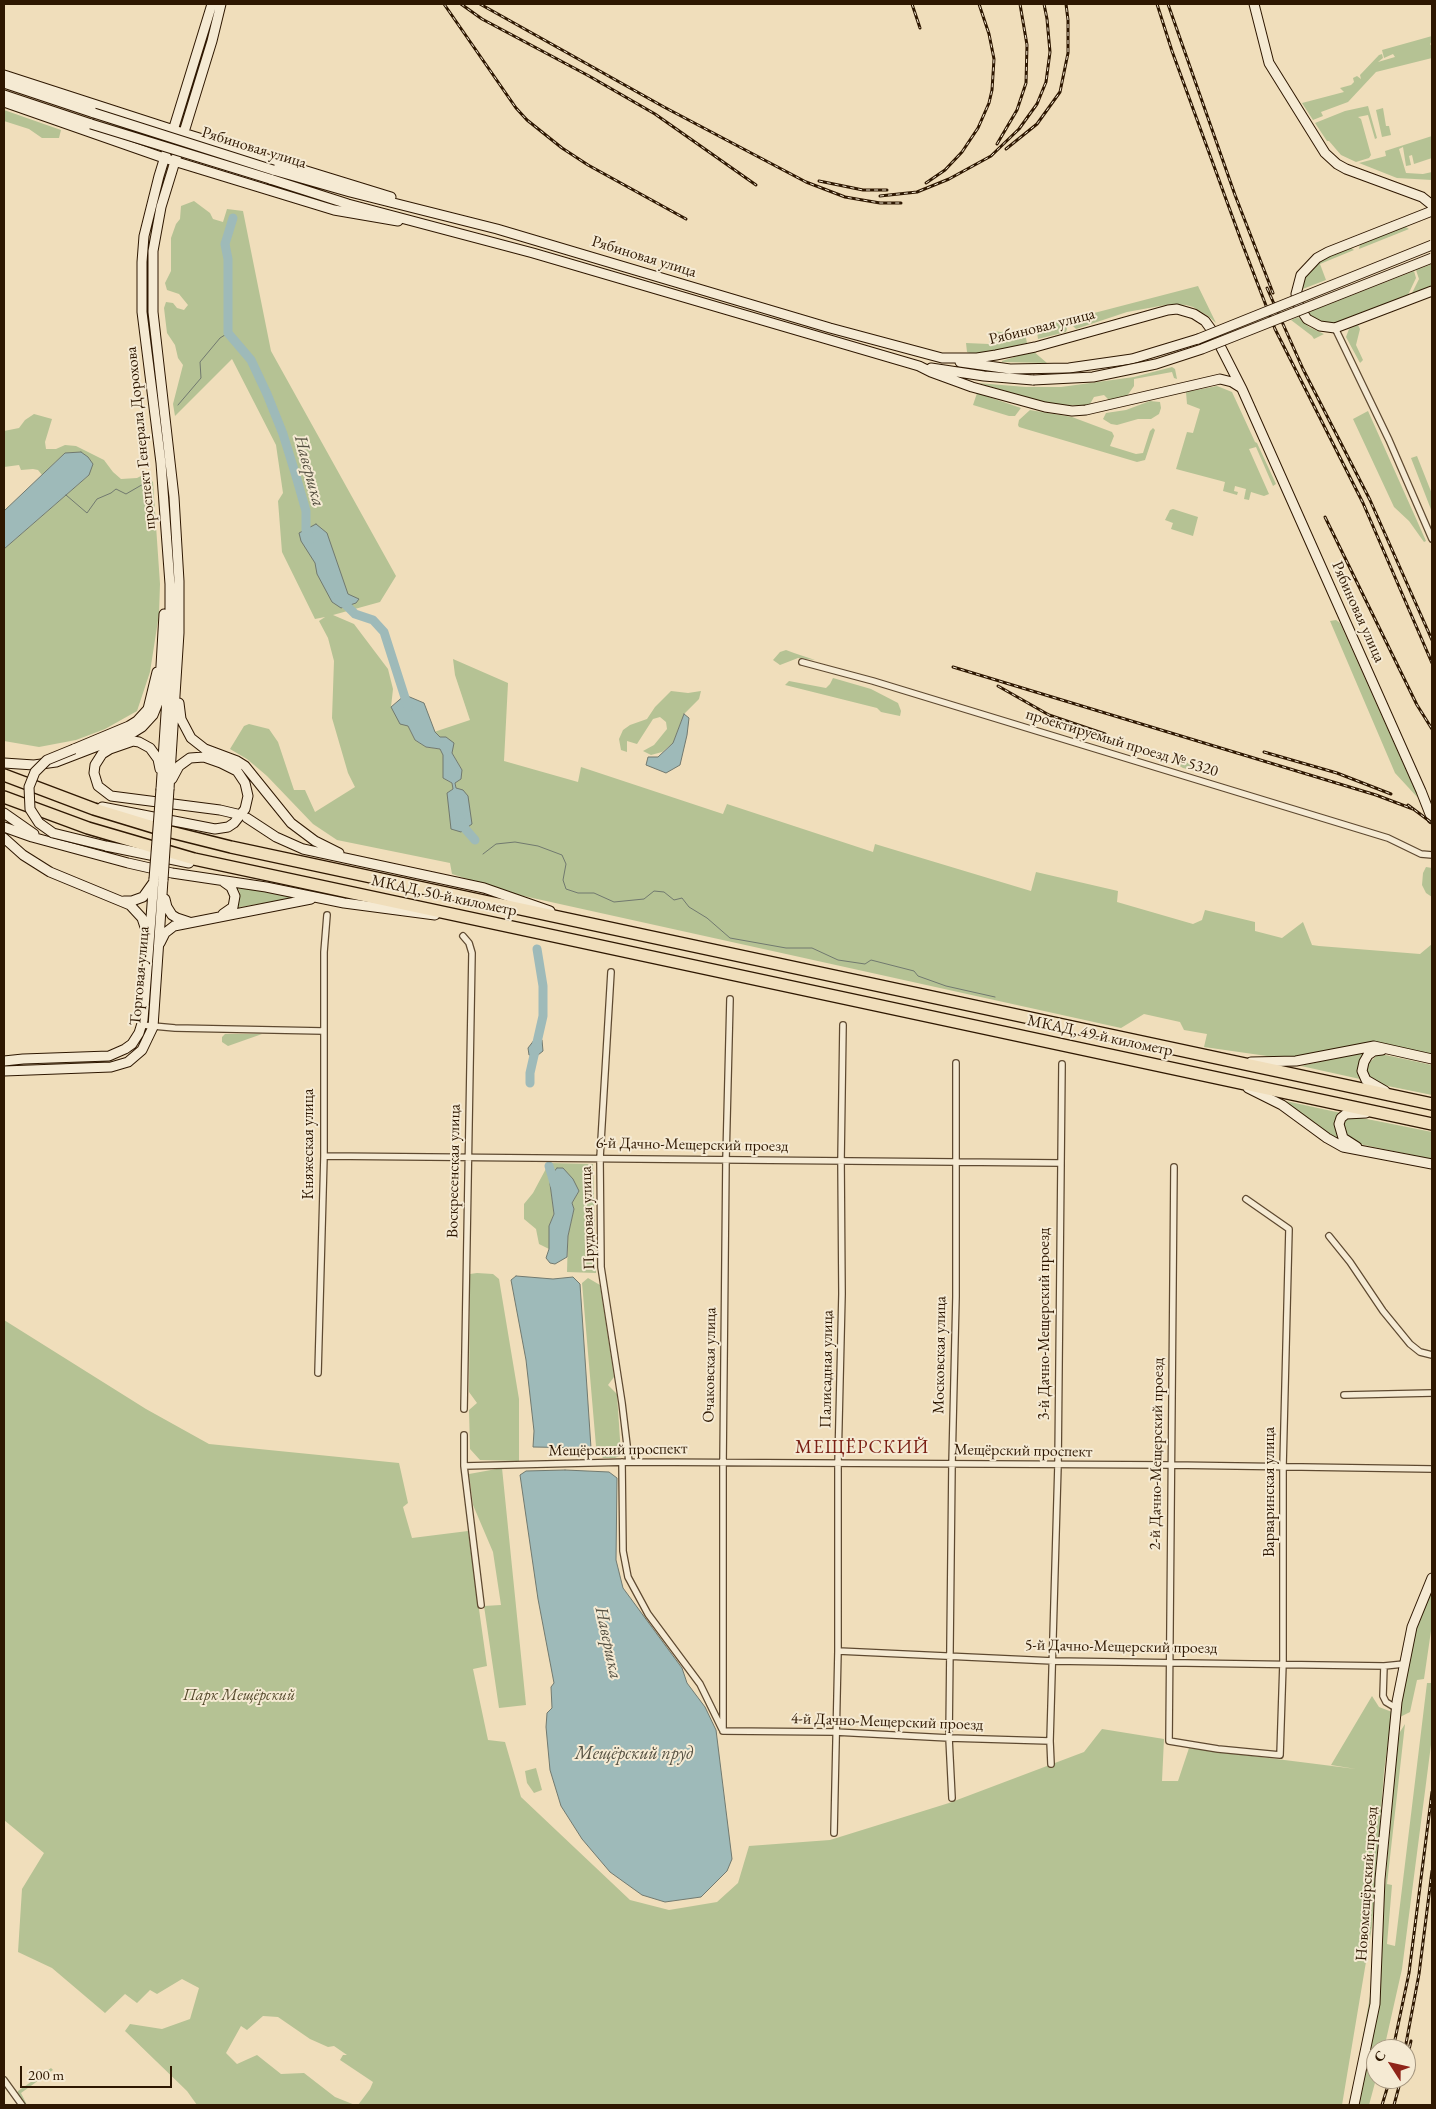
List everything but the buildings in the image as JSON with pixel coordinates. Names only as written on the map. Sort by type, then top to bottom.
[{"type":"highway","name":"МКАД, 50-й километр","points":[[4,775],[126,819],[232,847],[766,961]]},
{"type":"highway","name":"МКАД, 50-й километр","points":[[4,797],[121,838],[194,858],[762,981]]},
{"type":"highway","name":"МКАД, 49-й километр","points":[[766,961],[1432,1104]]},
{"type":"highway","name":"МКАД, 49-й километр","points":[[762,981],[1432,1124]]},
{"type":"main road","name":"проспект Генерала Дорохова","points":[[159,879],[165,789],[170,654],[170,589],[164,495],[142,312],[141,277],[144,236],[164,158],[212,4]]},
{"type":"main road","name":"проспект Генерала Дорохова","points":[[165,789],[177,671],[179,604],[176,519],[152,312],[151,277],[156,224],[222,4]]},
{"type":"main road","points":[[1254,4],[1269,63],[1325,153],[1337,164],[1422,197],[1432,205]]},
{"type":"main road","points":[[4,73],[173,130],[388,196],[421,210]]},
{"type":"main road","name":"Рябиновая улица","points":[[4,82],[273,170],[350,192],[507,232],[830,328],[942,358],[977,358],[1035,347],[1168,310],[1194,314],[1205,321],[1213,332],[1242,389],[1421,790],[1432,819]]},
{"type":"main road","name":"Рябиновая улица","points":[[4,95],[348,204],[533,253],[919,366],[972,387],[1045,407],[1072,411],[1102,407],[1216,379]]},
{"type":"main road","points":[[4,102],[164,158],[334,210],[384,220],[426,224]]},
{"type":"main road","points":[[137,149],[148,148],[154,139],[153,128],[145,121]]},
{"type":"main road","points":[[202,170],[196,164],[194,154],[203,143],[212,142]]},
{"type":"main road","points":[[1432,211],[1317,258],[1304,269],[1296,287],[1299,307],[1310,321],[1320,326],[1335,328],[1432,291]]},
{"type":"main road","points":[[942,358],[985,366],[1033,370],[1112,363],[1174,347],[1432,246]]},
{"type":"main road","points":[[919,366],[976,375],[1033,380],[1106,375],[1172,359],[1432,258]]},
{"type":"main road","points":[[1216,379],[1225,371],[1226,358]]},
{"type":"main road","points":[[1216,379],[1227,380],[1242,389]]},
{"type":"main road","points":[[4,763],[34,765],[56,762],[134,732],[142,727],[153,715],[159,700],[168,554]]},
{"type":"main road","points":[[163,640],[152,698],[144,715],[129,726],[47,760],[35,772],[28,787],[30,809],[39,823],[53,833],[222,870],[250,871]]},
{"type":"main road","points":[[177,671],[181,719],[191,738],[205,749],[245,766],[291,823],[303,834],[332,850],[363,861]]},
{"type":"main road","points":[[165,789],[158,759],[150,748],[139,742],[127,742],[110,749],[102,754],[95,765],[94,773],[98,786],[111,796],[220,810],[237,814]]},
{"type":"main road","points":[[75,802],[215,829],[222,829],[234,823],[243,814],[247,804],[248,796],[245,783],[237,771],[221,763],[204,758],[190,758],[179,766],[165,789]]},
{"type":"main road","points":[[4,813],[47,841]]},
{"type":"main road","points":[[247,818],[289,844],[321,854],[363,861],[484,888],[585,923]]},
{"type":"main road","points":[[4,827],[128,863],[266,887],[320,899],[492,923]]},
{"type":"main road","points":[[4,838],[23,855],[61,878],[122,900],[130,905],[142,918],[149,943]]},
{"type":"main road","points":[[122,900],[132,901],[142,897],[159,879]]},
{"type":"main road","name":"Торговая улица","points":[[4,1071],[102,1068],[120,1065],[138,1055],[149,1039],[153,1027],[162,890],[159,879]]},
{"type":"main road","name":"Торговая улица","points":[[4,1061],[116,1054],[132,1044],[142,1025],[149,943],[159,879]]},
{"type":"main road","points":[[216,916],[233,907],[235,896],[231,887],[217,880]]},
{"type":"main road","points":[[162,890],[169,911],[177,918],[190,922]]},
{"type":"main road","points":[[157,952],[161,940],[169,929],[190,922],[320,899]]},
{"type":"main road","points":[[1242,1063],[1296,1061],[1368,1046],[1381,1046],[1432,1059]]},
{"type":"main road","points":[[1392,1095],[1366,1080],[1362,1068],[1366,1058],[1372,1052],[1394,1050]]},
{"type":"main road","points":[[1236,1082],[1282,1105],[1330,1140],[1347,1148],[1432,1164]]},
{"type":"main road","points":[[1364,1150],[1350,1144],[1343,1138],[1338,1127],[1340,1120],[1351,1113],[1386,1114]]},
{"type":"main road","name":"Новомещёрский проезд","points":[[1354,2105],[1375,2004],[1380,1879],[1396,1708],[1404,1664],[1417,1612],[1432,1578]]},
{"type":"street","points":[[1335,328],[1395,453],[1432,539]]},
{"type":"street","name":"проектируемый проезд № 5320","points":[[802,662],[873,681],[1379,835],[1421,854],[1432,855]]},
{"type":"street","name":"Княжеская улица","points":[[318,1374],[324,1156],[324,952],[328,915]]},
{"type":"street","name":"Воскресенская улица","points":[[463,936],[469,943],[472,953],[464,1409]]},
{"type":"street","name":"Прудовая улица","points":[[611,972],[600,1158],[601,1267],[622,1403],[626,1462],[624,1551],[628,1577],[648,1614],[700,1684],[723,1731]]},
{"type":"street","name":"Очаковская улица","points":[[723,1731],[723,1463],[726,1159],[730,999]]},
{"type":"street","points":[[142,1025],[153,1027],[323,1031]]},
{"type":"street","name":"Палисадная улица","points":[[834,1833],[842,1294],[843,1025]]},
{"type":"street","name":"Московская улица","points":[[952,1798],[949,1738],[956,1297],[956,1063]]},
{"type":"street","name":"3-й Дачно-Мещерский проезд","points":[[1051,1764],[1050,1741],[1058,1465],[1062,1064]]},
{"type":"street","name":"6-й Дачно-Мещерский проезд","points":[[324,1156],[1060,1162]]},
{"type":"street","name":"2-й Дачно-Мещерский проезд","points":[[1174,1167],[1168,1662],[1169,1741],[1218,1749],[1280,1755]]},
{"type":"street","name":"Варваринская улица","points":[[1246,1199],[1289,1229],[1283,1466],[1283,1663],[1280,1755]]},
{"type":"street","points":[[1329,1236],[1350,1262],[1383,1311],[1410,1344],[1420,1352],[1432,1355]]},
{"type":"street","points":[[1344,1395],[1432,1393]]},
{"type":"street","points":[[464,1435],[464,1466],[481,1605]]},
{"type":"street","name":"Мещёрский проспект","points":[[464,1466],[626,1462],[1171,1465],[1432,1469]]},
{"type":"street","name":"5-й Дачно-Мещерский проезд","points":[[838,1652],[1053,1661],[1384,1666],[1404,1664]]},
{"type":"street","points":[[1384,1666],[1383,1696],[1386,1702],[1396,1708]]},
{"type":"street","name":"4-й Дачно-Мещерский проезд","points":[[723,1731],[835,1732],[1050,1741]]},
{"type":"street","points":[[4,2080],[22,2105]]},
{"type":"green space","points":[[1432,36],[1430,44],[1432,47],[1432,58],[1376,72],[1348,102],[1321,112],[1323,116],[1313,120],[1302,103],[1344,92],[1340,88],[1351,85],[1354,82],[1353,78],[1357,76],[1361,79],[1360,75],[1379,55],[1382,54],[1383,58],[1378,62],[1395,57],[1393,54],[1384,58],[1382,50]]},
{"type":"green space","points":[[1368,106],[1377,138],[1375,139],[1368,115],[1358,117],[1361,119],[1371,155],[1369,158],[1356,162],[1341,155],[1327,141],[1315,123],[1345,111]]},
{"type":"green space","points":[[1383,108],[1386,126],[1389,126],[1391,135],[1382,137],[1376,110]]},
{"type":"green space","points":[[4,110],[61,130],[59,138],[42,138],[29,129],[4,121]]},
{"type":"green space","points":[[1432,136],[1432,158],[1414,164],[1412,155],[1409,156],[1411,165],[1406,166],[1403,147],[1399,149],[1406,173],[1423,174],[1432,172],[1432,180],[1397,178],[1359,163],[1386,156],[1385,151]]},
{"type":"green space","points":[[194,201],[210,213],[213,219],[223,222],[227,209],[243,211],[271,351],[396,576],[380,602],[333,615],[354,624],[388,669],[393,689],[391,707],[408,726],[415,740],[426,747],[440,749],[443,754],[443,778],[452,783],[453,789],[447,793],[456,788],[455,783],[462,770],[452,753],[434,732],[470,720],[455,675],[453,659],[508,683],[504,761],[578,782],[581,767],[723,814],[727,804],[873,852],[875,844],[1031,891],[1036,872],[1118,891],[1117,902],[1193,924],[1202,920],[1205,910],[1255,922],[1255,931],[1282,938],[1303,922],[1312,945],[1420,954],[1432,944],[1432,1054],[1374,1042],[1288,1059],[1204,1047],[1207,1034],[1184,1030],[1180,1022],[1144,1014],[1121,1028],[510,893],[452,874],[450,863],[337,840],[313,824],[267,776],[247,759],[230,749],[244,726],[249,724],[269,729],[278,742],[294,790],[305,790],[315,812],[355,787],[348,773],[332,718],[334,661],[328,638],[319,621],[325,617],[315,619],[282,552],[278,501],[283,493],[276,445],[232,359],[175,416],[173,404],[183,365],[178,358],[175,345],[167,333],[164,308],[166,302],[173,303],[177,308],[184,310],[188,305],[179,294],[167,290],[165,283],[171,271],[171,238],[180,219],[181,206]]},
{"type":"green space","points":[[1404,226],[1409,229],[1359,249],[1360,244]]},
{"type":"green space","points":[[1350,247],[1354,250],[1320,264],[1326,280],[1300,290],[1304,277],[1321,261]]},
{"type":"green space","points":[[1432,264],[1432,287],[1411,295],[1419,279],[1416,270]]},
{"type":"green space","points":[[1414,271],[1416,278],[1407,297],[1344,322],[1321,322],[1307,313]]},
{"type":"green space","points":[[1198,286],[1216,323],[1193,307],[1171,304],[1127,312],[1076,329],[1072,325],[1071,319]]},
{"type":"green space","points":[[1298,317],[1309,327],[1324,334],[1314,339],[1291,320]]},
{"type":"green space","points":[[1057,321],[1060,323],[1065,322],[1066,332],[1038,339],[1037,332],[1041,325]]},
{"type":"green space","points":[[1358,325],[1360,329],[1356,345],[1363,360],[1360,363],[1346,337],[1349,329]]},
{"type":"green space","points":[[1015,330],[1025,333],[1027,343],[976,355],[967,352],[966,343],[989,344],[993,331]]},
{"type":"green space","points":[[1033,351],[1047,363],[1002,362],[1002,361]]},
{"type":"green space","points":[[1172,367],[1175,369],[1177,379],[1174,378],[1172,372],[1134,379],[1134,386],[1127,396],[1109,400],[1104,395],[1094,397],[1087,406],[1050,404],[978,383],[1026,387],[1061,387],[1134,377]]},
{"type":"green space","points":[[1217,386],[1232,392],[1257,443],[1276,484],[1273,486],[1256,447],[1249,449],[1269,494],[1264,496],[1251,492],[1249,500],[1244,499],[1246,489],[1235,486],[1234,491],[1238,492],[1237,495],[1223,491],[1225,482],[1176,469],[1187,432],[1193,433],[1200,409],[1187,404],[1186,392]]},
{"type":"green space","points":[[977,393],[1021,408],[1015,416],[1009,416],[973,405]]},
{"type":"green space","points":[[1150,401],[1160,402],[1161,408],[1159,414],[1151,419],[1138,419],[1117,425],[1103,419],[1106,413],[1126,410]]},
{"type":"green space","points":[[1030,410],[1072,417],[1112,432],[1114,436],[1110,446],[1136,454],[1143,453],[1150,431],[1153,428],[1155,430],[1145,460],[1137,462],[1019,427],[1019,420]]},
{"type":"green space","points":[[1368,411],[1426,541],[1424,542],[1409,521],[1394,507],[1353,419]]},
{"type":"green space","points":[[34,414],[52,419],[45,442],[46,449],[56,449],[65,445],[76,446],[104,460],[121,479],[137,478],[145,474],[153,482],[160,584],[159,614],[150,672],[137,711],[105,729],[76,740],[39,747],[4,741],[4,549],[89,475],[65,453],[42,475],[38,470],[21,470],[19,465],[4,467],[4,431],[19,428],[25,420]]},
{"type":"green space","points":[[1417,456],[1432,494],[1432,512],[1411,458]]},
{"type":"green space","points":[[1173,509],[1198,517],[1193,536],[1171,529],[1173,523],[1165,520],[1170,510]]},
{"type":"green space","points":[[1336,620],[1340,623],[1419,799],[1395,773],[1330,621]]},
{"type":"green space","points":[[786,650],[815,660],[798,658],[780,665],[773,660],[780,652]]},
{"type":"green space","points":[[833,678],[871,689],[898,703],[901,711],[900,716],[881,712],[877,708],[785,685],[789,681],[826,688]]},
{"type":"green space","points":[[671,691],[688,693],[701,691],[699,699],[684,714],[673,743],[662,752],[651,755],[643,751],[654,745],[667,729],[666,722],[660,717],[653,719],[637,744],[627,741],[627,752],[621,750],[619,739],[623,730],[630,725],[647,719],[655,707]]},
{"type":"green space","points":[[1178,760],[1219,773],[1216,776],[1183,768],[1178,765]]},
{"type":"green space","points":[[1426,867],[1432,868],[1432,897],[1426,893],[1422,885],[1423,873]]},
{"type":"green space","points":[[236,886],[293,898],[235,908],[240,899],[240,892]]},
{"type":"green space","points":[[225,1034],[262,1034],[228,1046],[222,1042],[222,1037]]},
{"type":"green space","points":[[1364,1052],[1360,1059],[1360,1079],[1301,1066]]},
{"type":"green space","points":[[1381,1054],[1432,1065],[1432,1095],[1378,1084],[1369,1077],[1367,1068],[1369,1063]]},
{"type":"green space","points":[[1281,1100],[1341,1113],[1336,1129],[1341,1142]]},
{"type":"green space","points":[[1357,1117],[1432,1132],[1432,1159],[1359,1144],[1348,1138],[1342,1123],[1346,1118]]},
{"type":"green space","points":[[549,1163],[593,1164],[596,1273],[567,1272],[568,1236],[574,1209],[572,1203],[579,1191],[550,1184],[554,1214],[549,1226],[549,1249],[539,1244],[536,1229],[524,1219],[524,1204],[533,1193]]},
{"type":"green space","points":[[470,1274],[493,1274],[499,1279],[519,1399],[519,1461],[480,1460],[470,1449],[469,1410],[477,1403],[469,1392]]},
{"type":"green space","points":[[588,1278],[600,1285],[614,1377],[608,1385],[617,1394],[621,1455],[615,1458],[603,1458],[596,1446],[582,1283]]},
{"type":"green space","name":"Парк Мещёрский","points":[[4,1320],[146,1409],[209,1444],[399,1463],[408,1503],[403,1507],[412,1538],[468,1531],[487,1666],[473,1669],[488,1740],[505,1742],[521,1797],[630,1900],[669,1910],[717,1902],[738,1883],[749,1846],[830,1840],[949,1803],[1084,1752],[1102,1729],[1164,1739],[1162,1781],[1178,1781],[1189,1748],[1356,1769],[1331,1765],[1372,1696],[1379,1707],[1392,1712],[1384,1772],[1372,1926],[1342,2105],[358,2105],[373,2082],[340,2060],[343,2055],[347,2055],[334,2046],[328,2047],[310,2039],[278,2017],[263,2016],[247,2030],[241,2026],[226,2053],[237,2064],[257,2055],[281,2074],[304,2073],[335,2097],[355,2105],[197,2105],[187,2091],[125,2031],[130,2024],[162,2029],[190,2019],[199,1988],[182,1979],[157,1994],[150,1990],[137,2003],[125,1994],[105,2013],[52,1968],[18,1952],[22,1889],[44,1853],[4,1820]]},
{"type":"green space","points":[[502,1468],[526,1705],[499,1708],[484,1606],[501,1605],[493,1552],[473,1505],[469,1474]]},
{"type":"green space","points":[[1432,1588],[1432,1624],[1424,1679],[1417,1680],[1410,1712],[1398,1718],[1414,1630]]},
{"type":"green space","points":[[1427,1683],[1432,1683],[1432,1737],[1402,1969],[1386,2039],[1366,2039],[1366,2089],[1373,2089],[1369,2105],[1351,2105],[1381,1933],[1398,1735],[1405,1724],[1387,1884],[1392,1885],[1387,1944],[1395,1946]]},
{"type":"green space","points":[[536,1768],[542,1790],[534,1793],[527,1783],[525,1771]]},
{"type":"green space","points":[[51,2068],[53,2070],[21,2093],[27,2105],[24,2105],[17,2094],[18,2091]]},
{"type":"water","points":[[81,452],[93,464],[89,475],[4,549],[4,511],[65,453]]},
{"type":"water","points":[[316,524],[327,533],[348,594],[359,599],[356,603],[341,608],[332,602],[317,574],[315,563],[301,541],[299,533]]},
{"type":"water","points":[[405,695],[424,703],[435,732],[440,737],[446,737],[454,743],[452,753],[462,770],[461,779],[455,783],[456,788],[463,790],[468,796],[472,824],[461,832],[451,829],[447,793],[453,789],[452,783],[443,778],[443,755],[440,749],[426,747],[415,740],[408,726],[400,724],[391,707]]},
{"type":"water","points":[[684,714],[689,718],[680,765],[666,773],[646,765],[648,757],[658,757],[673,743]]},
{"type":"water","points":[[538,1035],[542,1040],[543,1051],[538,1055],[529,1055],[528,1048]]},
{"type":"water","points":[[557,1168],[563,1168],[573,1179],[579,1191],[572,1203],[574,1209],[568,1236],[567,1257],[555,1264],[550,1263],[546,1258],[549,1249],[549,1226],[554,1214],[550,1184],[552,1174]]},
{"type":"water","points":[[516,1276],[553,1279],[573,1277],[580,1284],[591,1448],[533,1447],[534,1431],[526,1360],[511,1280]]},
{"type":"water","name":"Мещёрский пруд","points":[[526,1471],[609,1472],[617,1478],[616,1560],[623,1588],[682,1668],[687,1683],[705,1707],[716,1730],[732,1859],[727,1871],[701,1897],[665,1902],[642,1895],[610,1872],[582,1839],[561,1806],[550,1770],[546,1727],[547,1713],[552,1708],[551,1687],[554,1683],[538,1599],[520,1475]]},
{"type":"waterway","name":"Навершка","points":[[233,218],[225,244],[228,259],[228,333],[251,360],[267,394],[283,434],[296,476],[306,511],[306,531],[311,539]]},
{"type":"waterway","points":[[178,405],[201,378],[200,362],[220,338],[228,333]]},
{"type":"waterway","points":[[66,495],[87,513],[97,499],[116,489],[126,494],[151,481]]},
{"type":"waterway","name":"Навершка","points":[[339,598],[355,614],[373,620],[384,632],[408,707]]},
{"type":"waterway","name":"Навершка","points":[[460,818],[461,824],[475,840]]},
{"type":"waterway","points":[[483,854],[496,844],[515,842],[538,846],[562,855],[566,864],[563,880],[566,889],[578,893],[594,893],[614,902],[644,899],[654,891],[664,892],[674,900],[682,898],[689,907],[707,918],[730,938],[786,948],[812,948],[838,960],[865,964],[871,960],[914,971],[918,976],[946,986],[995,997]]},
{"type":"waterway","name":"Навершка","points":[[530,1083],[530,1073],[543,1016],[543,986],[537,949]]},
{"type":"waterway","name":"Навершка","points":[[549,1166],[555,1186]]},
{"type":"railway","points":[[444,4],[516,108],[527,120],[562,148],[588,165],[686,219]]},
{"type":"railway","points":[[461,4],[482,19],[589,76],[655,114],[756,185]]},
{"type":"railway","points":[[480,4],[664,107],[806,182],[845,197],[880,203],[901,203]]},
{"type":"railway","points":[[912,4],[920,28]]},
{"type":"railway","points":[[926,183],[945,170],[962,152],[978,128],[989,103],[992,90],[994,59],[989,34],[979,4]]},
{"type":"railway","points":[[997,144],[1017,110],[1026,83],[1027,45],[1020,4]]},
{"type":"railway","points":[[880,196],[917,192],[949,179],[991,156],[1019,129],[1037,104],[1046,82],[1050,52],[1044,4]]},
{"type":"railway","points":[[1006,149],[1037,124],[1060,92],[1068,53],[1066,4]]},
{"type":"railway","points":[[1157,4],[1172,51],[1275,329],[1363,503],[1432,663]]},
{"type":"railway","points":[[1168,4],[1235,195],[1273,293]]},
{"type":"railway","points":[[819,181],[863,190],[887,190]]},
{"type":"railway","points":[[1267,288],[1303,369],[1370,500],[1432,640]]},
{"type":"railway","points":[[1325,517],[1417,705],[1432,729]]},
{"type":"railway","points":[[953,667],[1376,795],[1413,809]]},
{"type":"railway","points":[[998,686],[1049,715],[1105,734]]},
{"type":"railway","points":[[1264,752],[1337,773],[1391,794]]},
{"type":"railway","points":[[1408,805],[1432,823]]},
{"type":"railway","points":[[1395,2039],[1409,1973],[1432,1792]]},
{"type":"railway","points":[[1407,2039],[1419,1974],[1432,1871]]},
{"type":"railway","points":[[1382,2105],[1387,2089]]},
{"type":"railway","points":[[1394,2105],[1398,2089]]},
{"type":"district","name":"МЕЩЁРСКИЙ","points":[[862,1448]]}]
